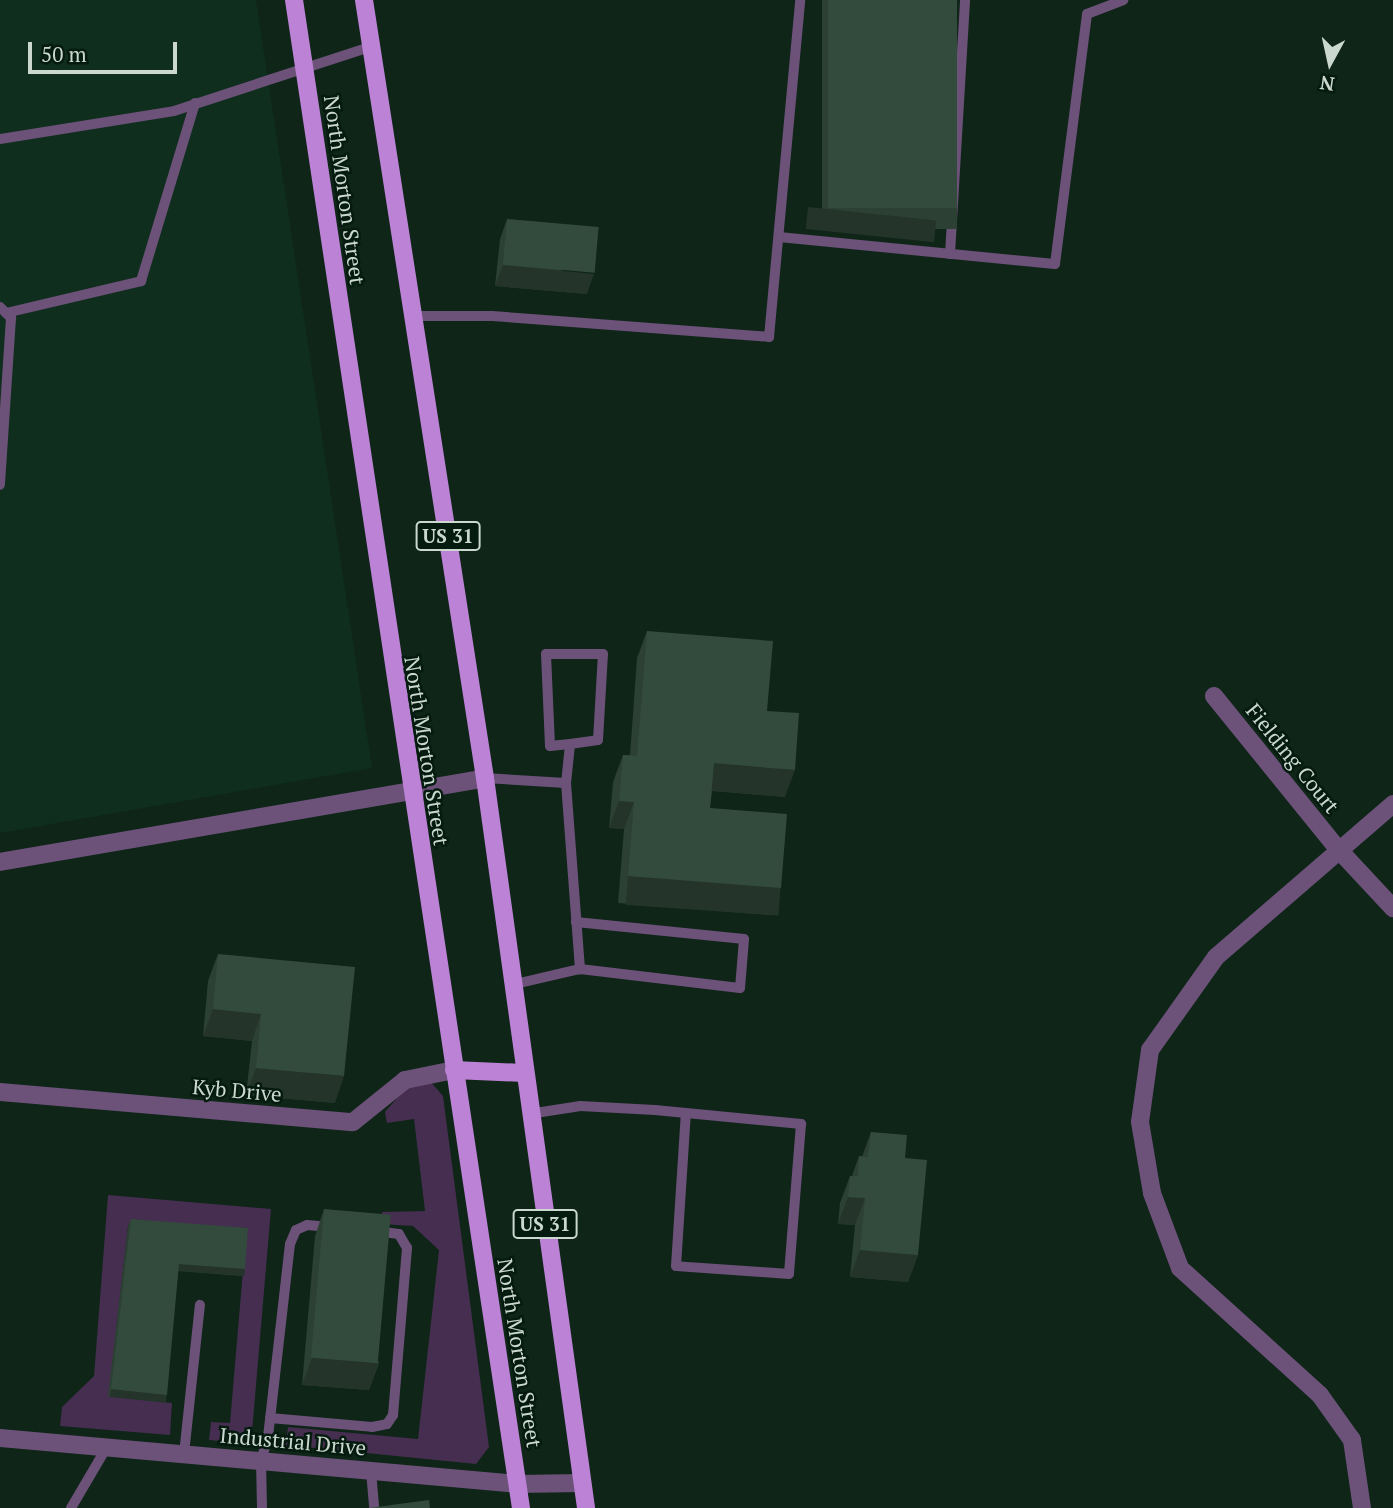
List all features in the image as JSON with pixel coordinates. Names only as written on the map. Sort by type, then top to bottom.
[{"type":"main road","name":"North Morton Street","points":[[294,0],[410,793],[521,1508]]},
{"type":"main road","name":"North Morton Street","points":[[364,0],[485,778],[511,985],[586,1508]]},
{"type":"main road","points":[[454,1070],[524,1073]]},
{"type":"street","name":"Fielding Court","points":[[1214,696],[1338,849],[1393,908]]},
{"type":"street","points":[[0,862],[485,778]]},
{"type":"street","points":[[1362,1508],[1352,1440],[1320,1395],[1181,1268],[1152,1193],[1140,1122],[1150,1050],[1216,957],[1393,804]]},
{"type":"street","name":"Kyb Drive","points":[[0,1092],[353,1122],[405,1080],[454,1070]]},
{"type":"street","name":"Industrial Drive","points":[[0,1438],[517,1484],[582,1483]]},
{"type":"lane","points":[[414,316],[492,316],[769,337],[800,0]]},
{"type":"lane","points":[[950,254],[965,0]]},
{"type":"lane","points":[[779,237],[1055,264],[1087,14],[1123,0]]},
{"type":"lane","points":[[0,139],[195,103],[304,65],[370,47]]},
{"type":"lane","points":[[3,310],[141,281],[195,103]]},
{"type":"lane","points":[[0,485],[11,318],[3,310]]},
{"type":"lane","points":[[546,654],[603,654],[598,740],[570,744],[550,746],[546,654]]},
{"type":"lane","points":[[570,744],[566,783],[580,969]]},
{"type":"lane","points":[[485,778],[566,783]]},
{"type":"lane","points":[[511,985],[580,969],[740,988],[744,939],[576,922]]},
{"type":"lane","points":[[529,1114],[580,1106],[686,1113],[801,1124],[789,1274],[676,1266],[686,1113]]},
{"type":"lane","points":[[262,1508],[261,1461],[270,1418],[290,1244],[296,1230],[307,1225],[347,1229]]},
{"type":"lane","points":[[270,1418],[372,1427],[387,1423],[394,1415],[407,1248],[400,1234],[360,1230]]},
{"type":"lane","points":[[184,1454],[200,1305]]},
{"type":"lane","points":[[71,1508],[107,1447]]},
{"type":"lane","points":[[371,1471],[373,1508]]},
{"type":"shaded area","points":[[0,0],[256,0],[372,768],[0,833]]},
{"type":"shaded area","points":[[430,1081],[443,1096],[489,1447],[476,1464],[286,1445],[288,1427],[418,1439],[439,1250],[413,1226],[381,1224],[382,1212],[425,1211],[414,1119],[387,1123],[385,1112],[410,1083]]},
{"type":"shaded area","points":[[108,1195],[271,1209],[251,1444],[209,1440],[211,1422],[230,1423],[246,1235],[128,1226],[109,1396],[172,1403],[170,1435],[60,1426],[62,1407],[94,1376]]},
{"type":"building","points":[[828,0],[957,0],[957,208],[828,208]]},
{"type":"building","points":[[507,219],[599,227],[595,273],[503,265]]},
{"type":"building","points":[[647,631],[773,641],[767,711],[799,713],[795,770],[714,763],[710,808],[787,814],[781,888],[628,876],[634,802],[619,801],[623,755],[637,756]]},
{"type":"building","points":[[218,954],[355,967],[344,1076],[256,1068],[261,1014],[213,1009]]},
{"type":"building","points":[[871,1132],[907,1135],[905,1158],[927,1160],[918,1255],[860,1250],[865,1198],[848,1197],[850,1176],[858,1176],[859,1156],[868,1157]]},
{"type":"building","points":[[324,1209],[391,1215],[378,1363],[311,1357]]},
{"type":"building","points":[[131,1219],[248,1228],[245,1269],[179,1264],[167,1395],[111,1389]]},
{"type":"building","points":[[429,1500],[430,1508],[369,1508]]}]
